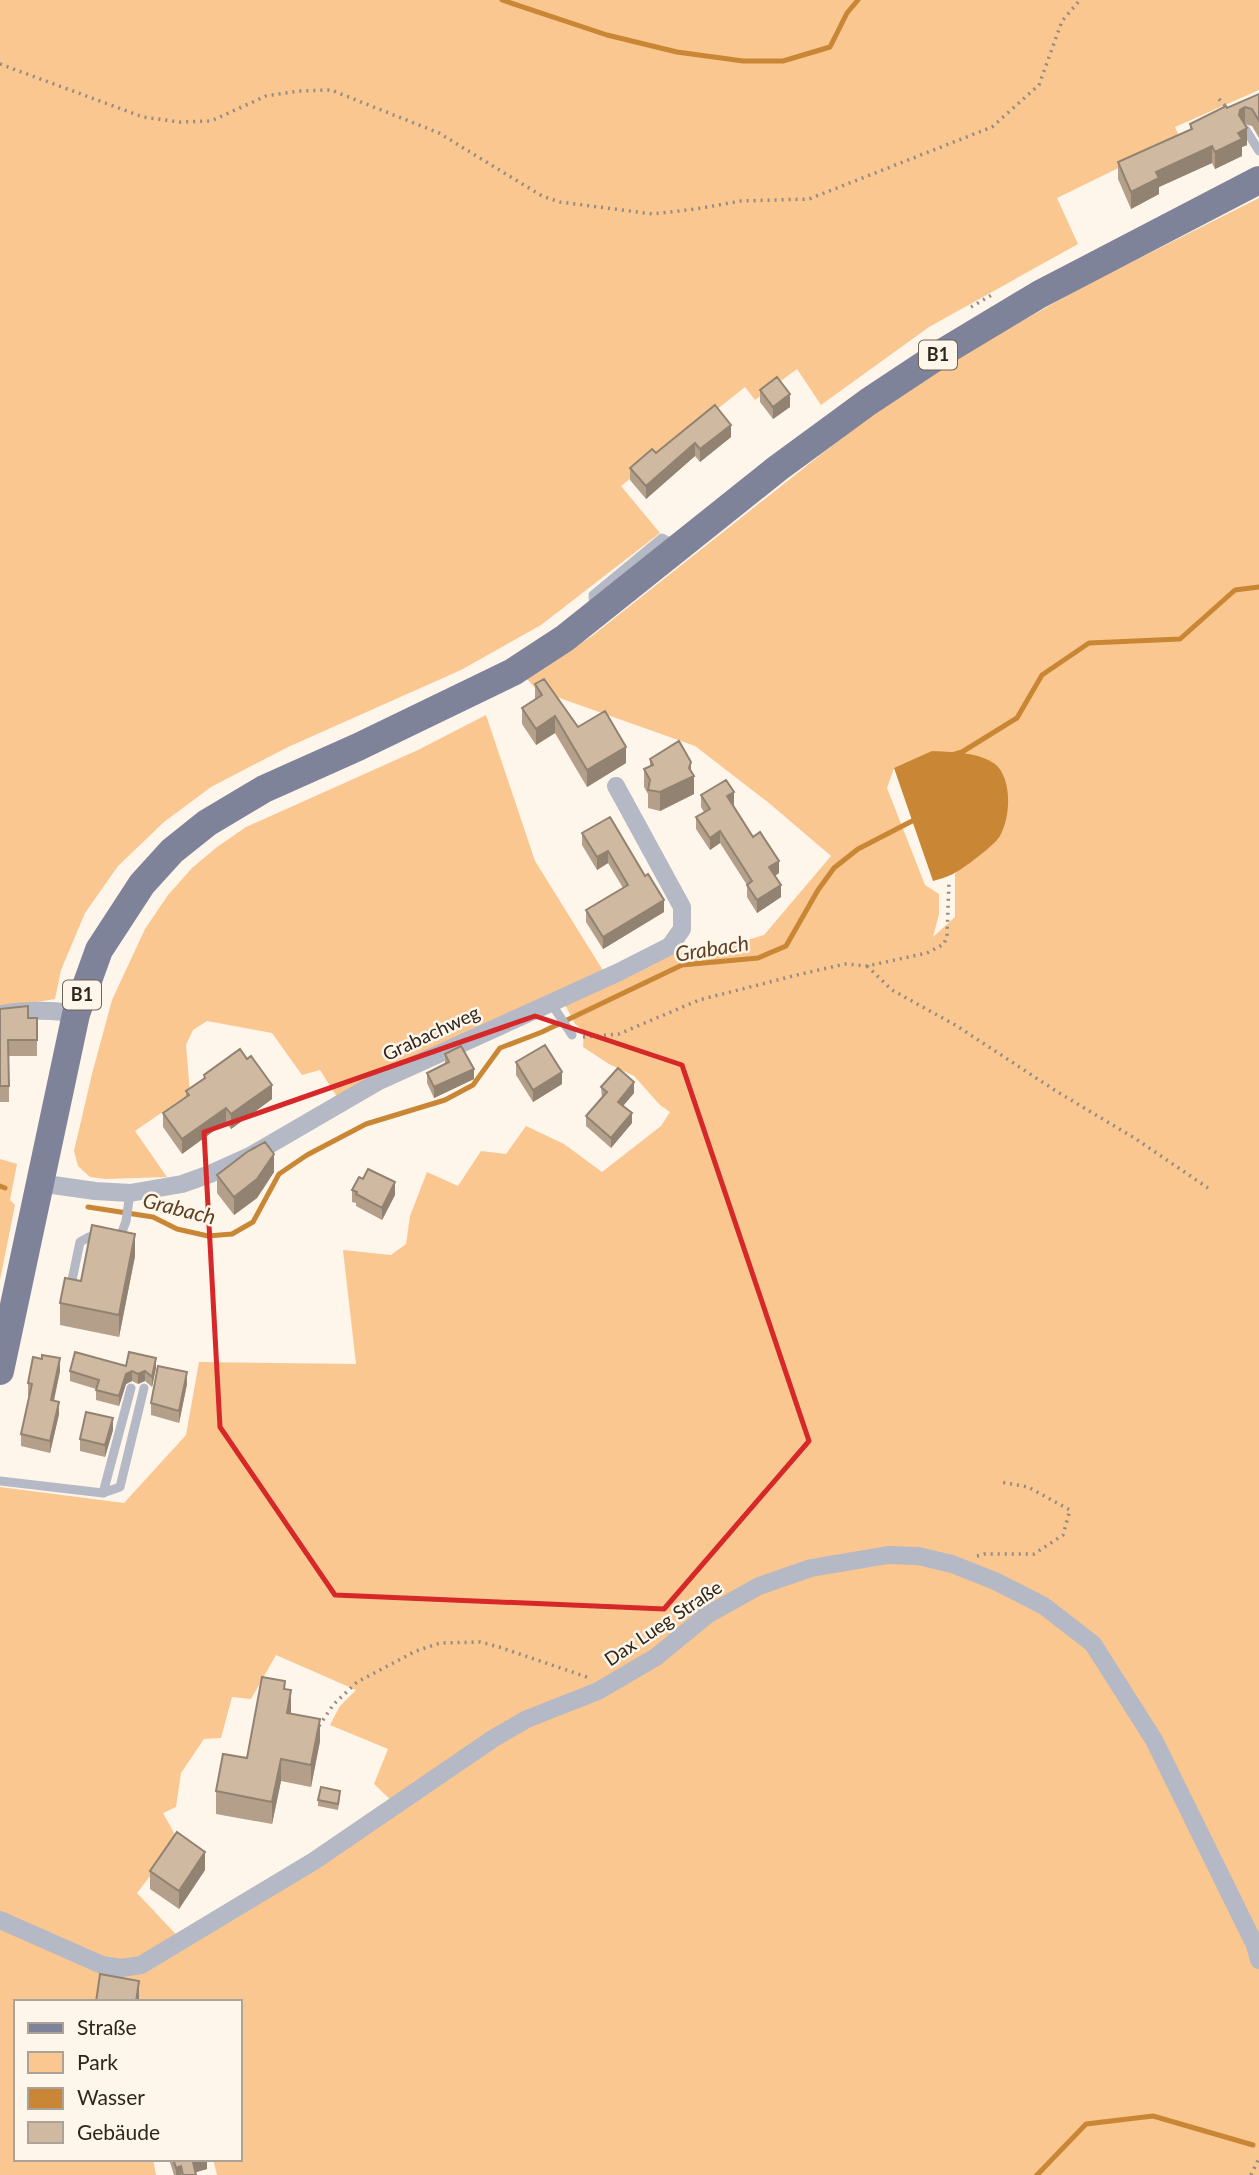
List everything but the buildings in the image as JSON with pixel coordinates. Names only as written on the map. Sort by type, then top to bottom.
[{"type":"main road","name":"B1","points":[[0,1371],[76,1014],[99,950],[120,914],[142,884],[172,851],[207,823],[264,789],[513,672],[565,638],[778,468],[868,402],[945,351],[1041,294],[1259,180]]},
{"type":"street","name":"Grabachweg","points":[[39,1183],[130,1198],[182,1184],[250,1156],[379,1081],[555,1009],[670,946],[682,929],[682,907],[616,786]]},
{"type":"street","points":[[0,1014],[57,1010],[76,1014]]},
{"type":"street","name":"Dax Lueg Straße","points":[[0,1920],[102,1965],[121,1968],[141,1965],[314,1861],[494,1738],[527,1719],[598,1691],[656,1657],[707,1615],[759,1586],[811,1568],[888,1555],[918,1556],[952,1564],[995,1581],[1044,1606],[1093,1644],[1154,1740],[1255,1945],[1259,1960]]},
{"type":"lane","points":[[1246,130],[1259,151]]},
{"type":"lane","points":[[555,1009],[570,1031]]},
{"type":"lane","points":[[71,1285],[80,1242],[89,1237],[121,1234],[130,1198]]},
{"type":"lane","points":[[103,1493],[131,1388]]},
{"type":"lane","points":[[0,1481],[103,1493],[120,1488],[144,1388]]},
{"type":"path","points":[[0,64],[143,117],[180,122],[211,121],[266,96],[331,90],[439,133],[542,196],[568,203],[653,214],[741,201],[809,199],[992,127],[1039,85],[1062,21],[1080,0]]},
{"type":"path","points":[[1219,99],[1246,130]]},
{"type":"path","points":[[570,1031],[600,1037],[619,1034],[699,1000],[845,964],[867,966],[927,953],[944,944],[947,936],[949,882]]},
{"type":"path","points":[[867,966],[891,990],[949,1021],[1136,1139],[1208,1188]]},
{"type":"path","points":[[952,1564],[984,1554],[1034,1554],[1063,1535],[1070,1510],[1028,1487],[1001,1482]]},
{"type":"path","points":[[317,1728],[332,1705],[356,1682],[416,1651],[440,1643],[480,1642],[610,1684]]},
{"type":"path","points":[[1251,2175],[1259,2158]]},
{"type":"highlighted area","points":[[535,1016],[682,1065],[809,1441],[664,1609],[335,1595],[220,1427],[204,1132]]},
{"type":"green space","points":[[0,0],[1259,0],[1259,90],[1175,127],[1180,138],[1057,198],[1078,244],[929,327],[821,405],[797,369],[755,400],[745,387],[621,486],[660,533],[541,625],[461,670],[288,747],[211,787],[164,822],[118,866],[85,913],[61,970],[55,999],[0,1008]]},
{"type":"green space","points":[[1259,198],[1259,2175],[217,2175],[214,2161],[242,2161],[242,2000],[14,2000],[14,2161],[153,2161],[156,2175],[0,2175],[0,1487],[124,1503],[186,1435],[199,1362],[356,1364],[343,1250],[391,1255],[406,1244],[410,1216],[427,1172],[458,1186],[481,1151],[506,1154],[526,1126],[564,1144],[602,1172],[661,1126],[670,1112],[660,1105],[634,1076],[583,1047],[584,1031],[575,1024],[558,991],[377,1074],[337,1097],[320,1070],[302,1075],[272,1033],[207,1021],[193,1030],[186,1045],[190,1093],[135,1131],[167,1177],[90,1177],[78,1166],[74,1151],[112,1000],[145,929],[168,895],[192,868],[246,827],[418,750],[486,715],[535,861],[604,972],[674,952],[731,945],[764,935],[831,856],[769,803],[695,746],[537,690],[527,679],[592,636],[858,425],[973,349],[1084,286]],"holes":[[[894,768],[999,838],[955,873],[955,917],[933,937],[939,914],[939,894],[925,885],[887,788]],[[276,1655],[356,1690],[340,1706],[330,1725],[388,1749],[374,1784],[400,1809],[187,1946],[137,1893],[178,1840],[163,1813],[176,1807],[181,1773],[204,1739],[221,1738],[232,1697],[251,1699]]]},
{"type":"green space","points":[[0,1159],[17,1164],[10,1200],[15,1205],[0,1280]]},
{"type":"water","points":[[932,751],[967,754],[986,759],[999,768],[1008,792],[1006,820],[997,840],[958,871],[933,881],[894,768]]},
{"type":"waterway","points":[[502,0],[607,35],[677,52],[743,61],[783,61],[830,47],[847,13],[858,0]]},
{"type":"waterway","name":"Grabach","points":[[955,754],[1017,718],[1042,675],[1089,643],[1180,639],[1235,590],[1259,587]]},
{"type":"waterway","name":"Grabach","points":[[88,1207],[153,1217],[177,1229],[208,1236],[232,1234],[253,1222],[279,1174],[307,1155],[366,1124],[445,1100],[473,1085],[500,1048],[542,1032],[682,965],[758,958],[786,946],[834,868],[858,849],[916,819]]},
{"type":"waterway","name":"Grabach","points":[[0,1186],[5,1188]]},
{"type":"waterway","points":[[1037,2175],[1086,2124],[1153,2116],[1253,2145]]}]
